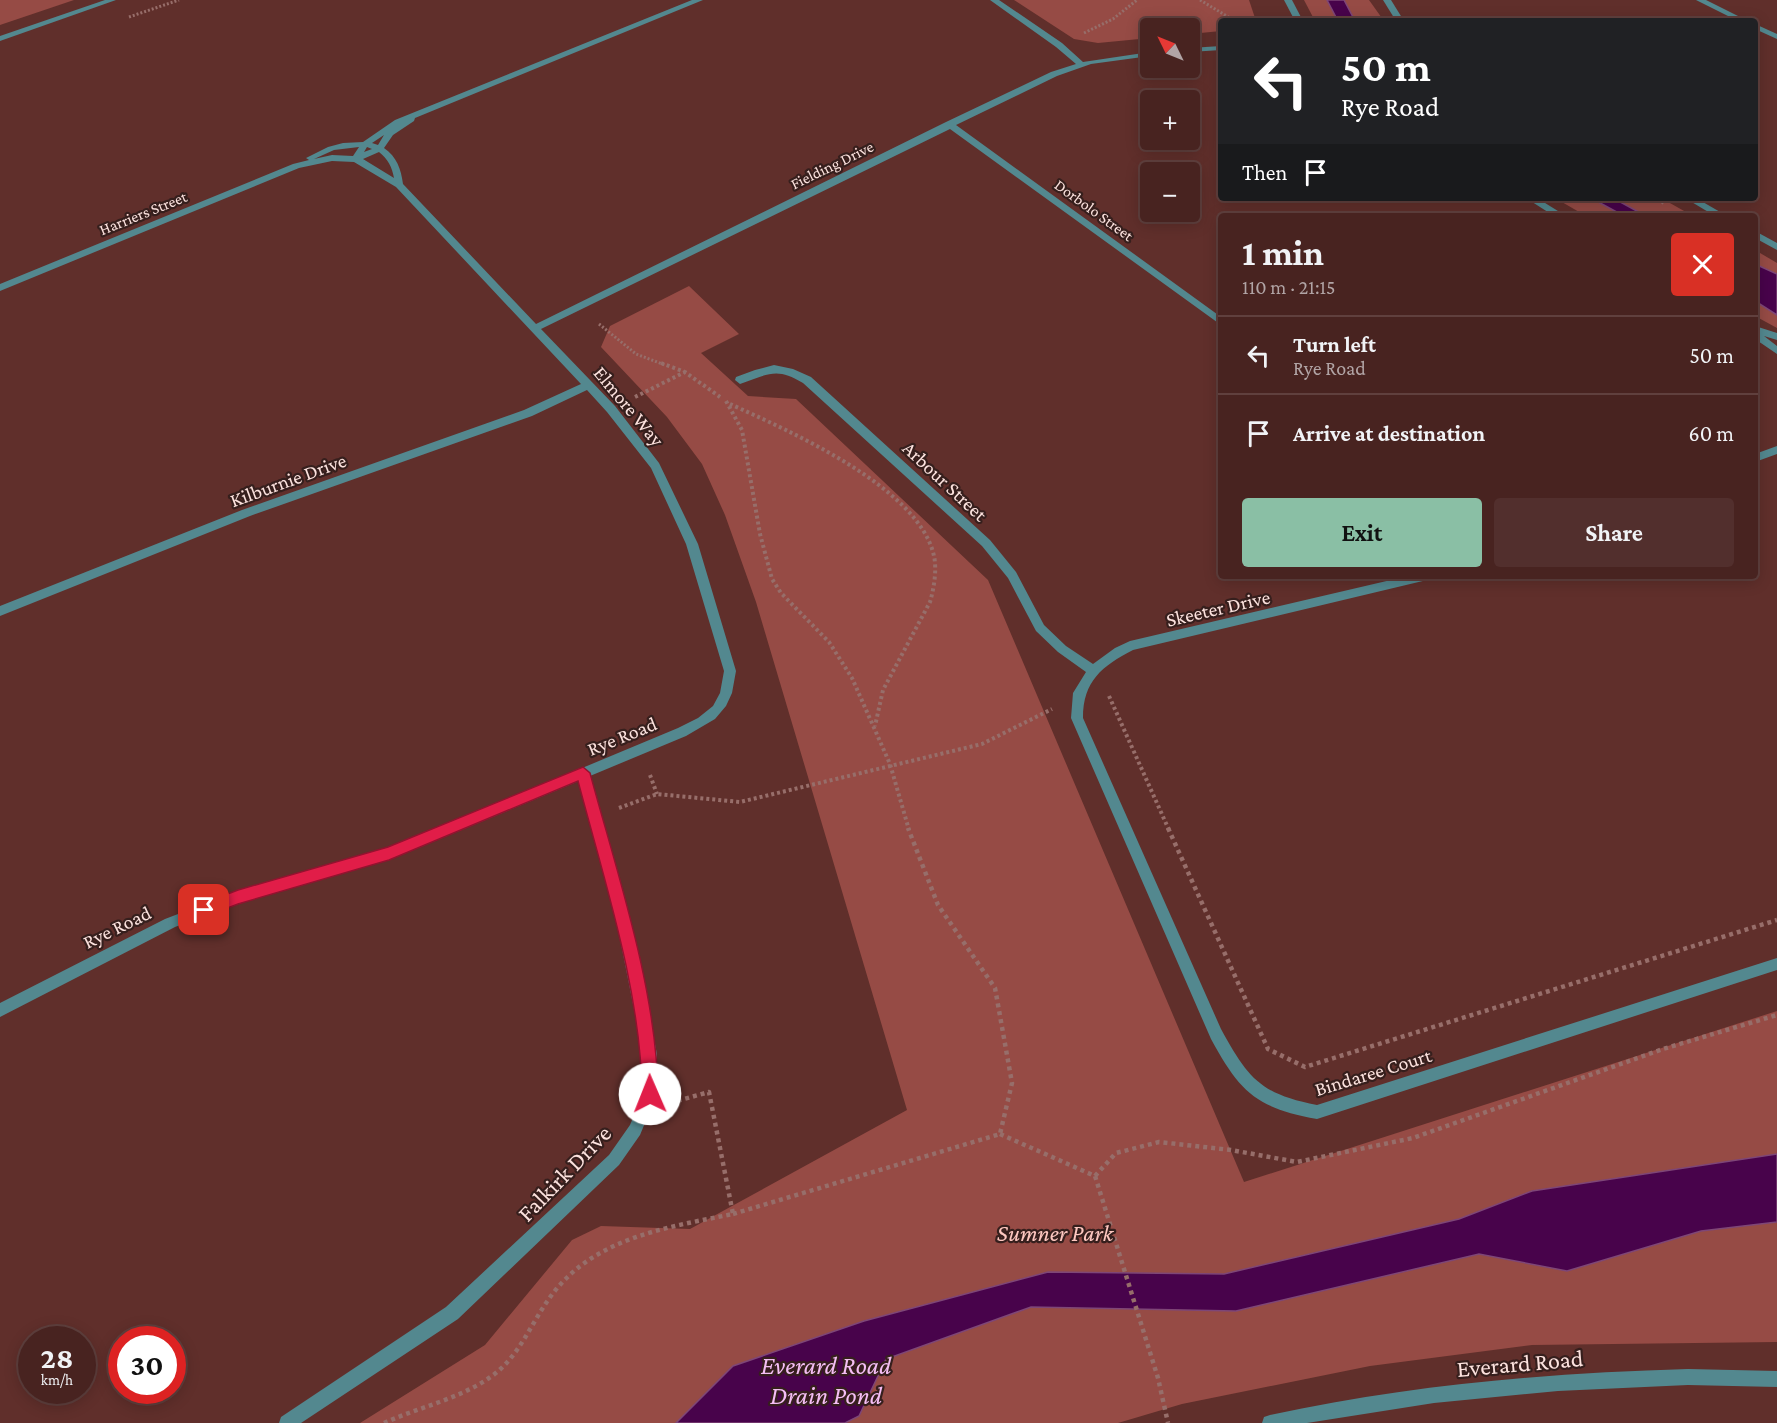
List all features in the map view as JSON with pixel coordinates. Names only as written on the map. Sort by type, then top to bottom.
[{"type":"street","points":[[0,39],[112,0]]},
{"type":"street","name":"Harriers Street","points":[[356,159],[364,145],[383,130],[699,0]]},
{"type":"street","points":[[994,0],[1059,45],[1082,65]]},
{"type":"street","points":[[1288,0],[1297,18]]},
{"type":"street","points":[[1387,0],[1398,18]]},
{"type":"street","points":[[1700,0],[1738,18]]},
{"type":"street","points":[[1758,28],[1777,37]]},
{"type":"street","points":[[1200,50],[1218,48]]},
{"type":"street","name":"Fielding Drive","points":[[536,328],[1054,74],[1082,65],[1140,56]]},
{"type":"street","name":"Harriers Street","points":[[296,166],[320,159],[356,159],[379,149],[390,134],[411,119]]},
{"type":"street","name":"Dorbolo Street","points":[[949,124],[1218,319]]},
{"type":"street","name":"Harriers Street","points":[[0,288],[296,166],[333,146],[350,143],[379,149]]},
{"type":"street","name":"Elmore Way","points":[[379,149],[395,164],[399,185]]},
{"type":"street","name":"Elmore Way","points":[[356,159],[380,170],[399,185],[611,409],[655,465],[692,544],[730,671],[729,690],[722,705]]},
{"type":"street","points":[[1535,201],[1555,213]]},
{"type":"street","points":[[1694,201],[1716,213]]},
{"type":"street","points":[[1758,236],[1777,247]]},
{"type":"street","points":[[1758,330],[1777,337]]},
{"type":"street","points":[[1758,335],[1777,351]]},
{"type":"street","name":"Arbour Street","points":[[740,380],[770,368],[781,368],[793,371],[807,380],[986,543],[1012,575],[1040,628],[1062,649],[1094,671]]},
{"type":"street","name":"Kilburnie Drive","points":[[0,611],[246,513],[528,413],[588,385]]},
{"type":"street","points":[[1758,457],[1772,451],[1777,444]]},
{"type":"street","name":"Skeeter Drive","points":[[1094,671],[1105,659],[1130,646],[1414,579]]},
{"type":"street","points":[[1076,705],[1080,688],[1094,671]]},
{"type":"street","name":"Rye Road","points":[[0,1010],[170,922],[238,897],[389,854],[700,724],[722,705]]},
{"type":"street","name":"Bindaree Court","points":[[1076,705],[1077,718],[1216,1034],[1234,1067],[1255,1092],[1286,1107],[1317,1112],[1777,964]]},
{"type":"street","name":"Falkirk Drive","points":[[287,1423],[452,1313],[614,1160],[635,1130],[650,1094],[650,1054],[625,929],[583,773]]},
{"type":"street","name":"Everard Road","points":[[1281,1422],[1394,1400],[1520,1385],[1651,1378],[1777,1379]]},
{"type":"path","points":[[1059,45],[1096,28],[1137,0]]},
{"type":"path","points":[[1200,0],[1230,18]]},
{"type":"path","points":[[580,307],[636,354],[685,372],[730,404],[831,452],[858,469],[915,520],[932,542],[936,563],[935,586],[925,614],[882,692],[875,726]]},
{"type":"path","points":[[611,409],[685,372]]},
{"type":"path","points":[[730,404],[742,430],[760,534],[772,579],[781,593],[829,642],[852,678],[890,764],[906,823],[938,905],[995,988],[1012,1083],[1000,1134]]},
{"type":"path","points":[[596,817],[657,794],[740,802],[890,764],[982,744],[1010,732],[1032,717],[1108,695],[1268,1049],[1305,1066],[1777,920]]},
{"type":"path","points":[[1095,1176],[1116,1153],[1159,1143],[1231,1150],[1297,1162],[1413,1138],[1663,1049],[1777,1015]]},
{"type":"path","points":[[643,1110],[709,1092],[733,1214]]},
{"type":"path","points":[[384,1423],[408,1410],[471,1389],[494,1375],[516,1350],[555,1291],[584,1264],[611,1246],[642,1233],[733,1214],[1000,1134],[1095,1176],[1110,1216],[1158,1378],[1168,1423]]},
{"type":"green space","points":[[0,0],[74,0],[0,25]]},
{"type":"green space","points":[[1014,0],[1249,0],[1255,18],[1218,18],[1218,31],[1200,33],[1200,18],[1140,18],[1140,39],[1098,43],[1074,39]]},
{"type":"green space","points":[[1304,0],[1369,0],[1382,18],[1313,18]]},
{"type":"green space","points":[[1560,201],[1666,201],[1688,213],[1581,213]]},
{"type":"green space","points":[[1758,252],[1777,263],[1777,328],[1758,318]]},
{"type":"green space","name":"Sumner Park","points":[[689,286],[739,334],[701,353],[748,396],[796,399],[988,580],[1244,1182],[1777,1011],[1777,1342],[1532,1345],[1370,1366],[1182,1404],[1118,1423],[360,1423],[485,1345],[572,1240],[601,1226],[690,1229],[907,1110],[756,602],[725,515],[702,464],[667,417],[601,347],[610,326]]},
{"type":"water","points":[[1327,0],[1344,0],[1353,18],[1336,18]]},
{"type":"water","points":[[1596,201],[1618,201],[1640,213],[1618,213]]},
{"type":"water","points":[[1758,265],[1777,274],[1777,315],[1758,303]]},
{"type":"water","name":"Everard Road Drain Pond","points":[[1777,1154],[1777,1222],[1701,1231],[1567,1271],[1479,1254],[1236,1311],[1031,1307],[886,1359],[859,1416],[845,1423],[676,1423],[733,1366],[864,1321],[1048,1272],[1224,1274],[1459,1219],[1532,1191]]},
{"type":"route","points":[[204,910],[238,897],[389,854],[459,827],[583,773],[625,929],[650,1054],[650,1094]]}]
